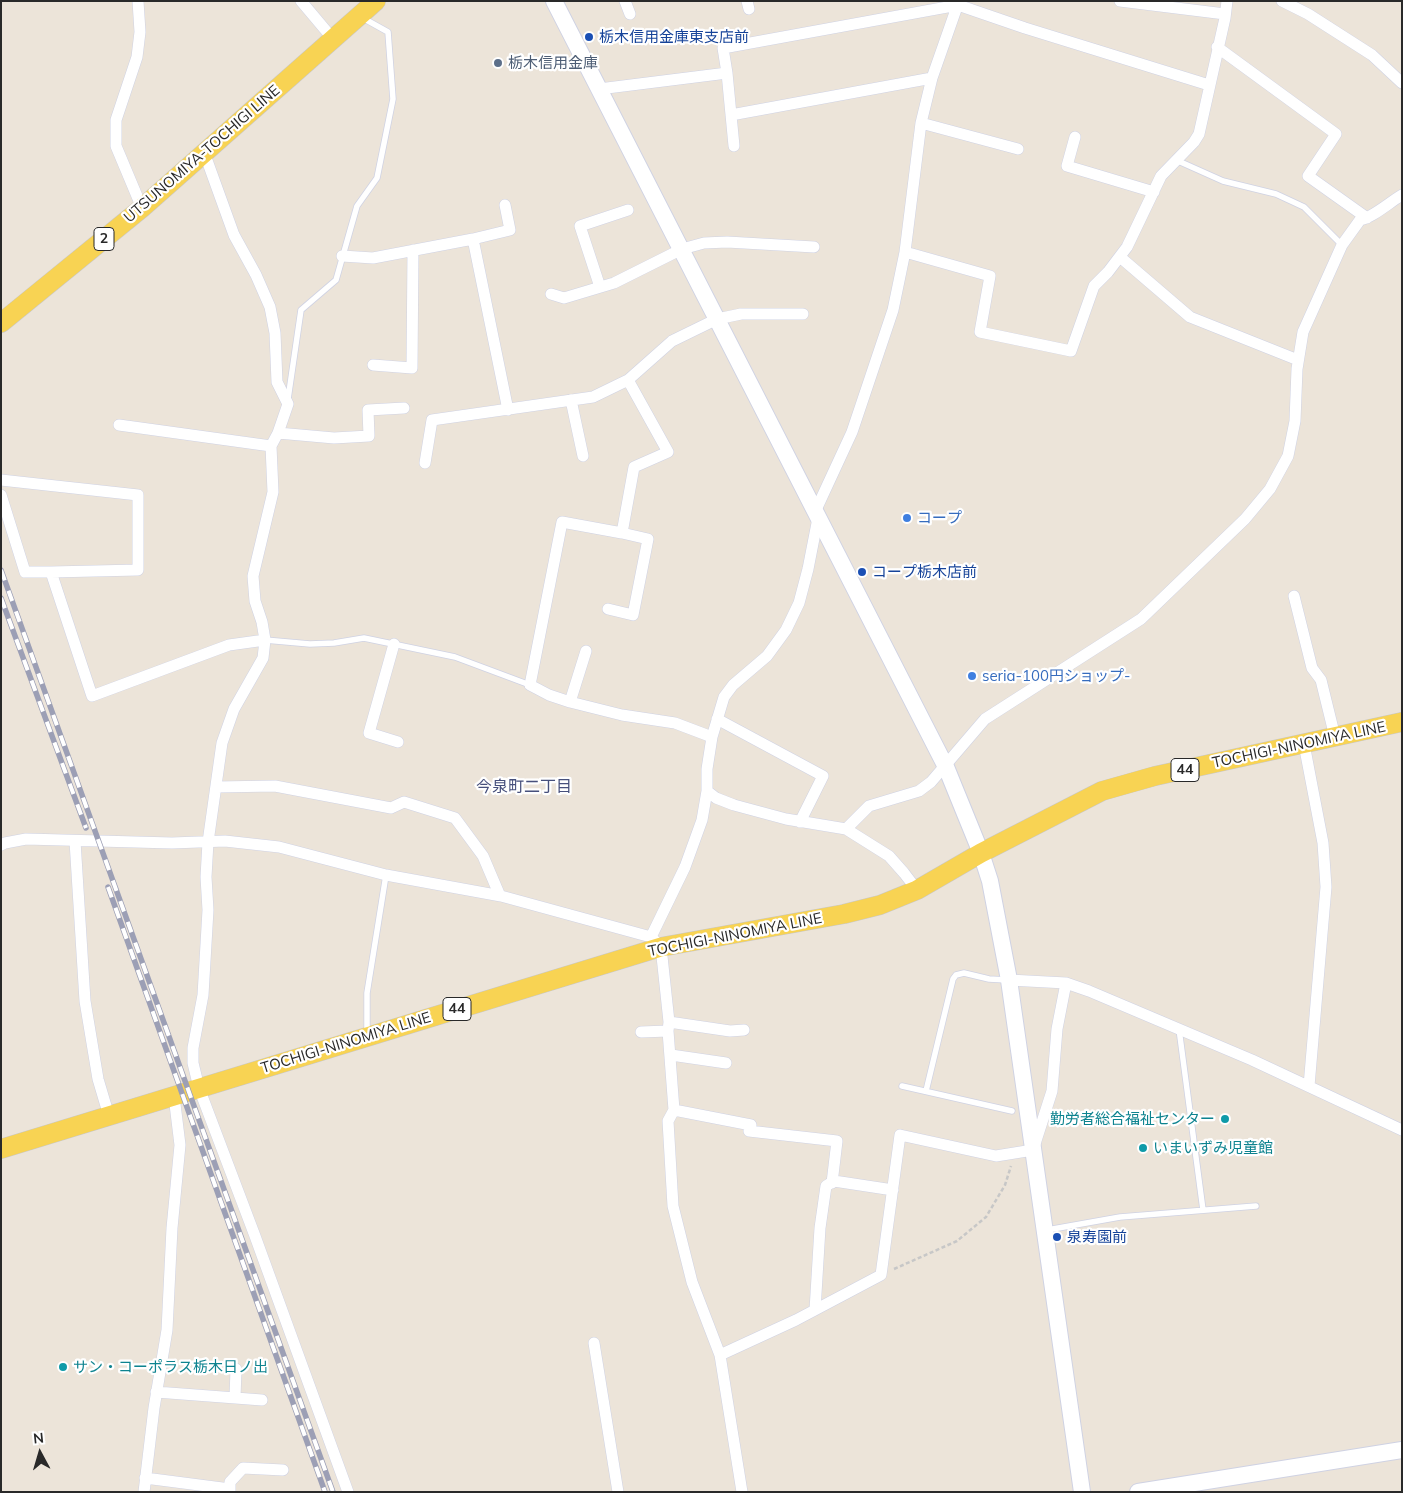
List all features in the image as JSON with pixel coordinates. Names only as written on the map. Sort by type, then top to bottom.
[{"type":"main road","name":"UTSUNOMIYA-TOCHIGI LINE","points":[[1,323],[142,208],[376,1]]},
{"type":"main road","name":"TOCHIGI-NINOMIYA LINE","points":[[1,1149],[367,1037],[656,942],[844,914],[880,905],[917,890],[982,853],[1102,791],[1155,776],[1402,722]]},
{"type":"street","points":[[138,1],[140,32],[138,57],[116,120],[116,146],[142,208]]},
{"type":"street","points":[[301,1],[333,39]]},
{"type":"street","points":[[554,1],[946,767],[982,853],[994,898],[1009,980],[1025,1152],[1045,1230],[1082,1492]]},
{"type":"street","points":[[625,1],[630,14]]},
{"type":"street","points":[[1120,1],[1225,14]]},
{"type":"street","points":[[905,252],[990,276],[980,332],[1072,351],[1094,286],[1108,272],[1127,246],[1161,176],[1194,142],[1199,134],[1227,1]]},
{"type":"street","points":[[1282,1],[1308,14],[1372,55],[1402,83]]},
{"type":"street","points":[[742,1492],[720,1355],[692,1282],[673,1206],[668,1121],[674,1110],[668,1027],[656,942],[702,820],[712,738],[724,697],[733,685],[767,656],[786,630],[799,603],[808,569],[816,515],[855,422],[893,310],[905,252],[921,123],[932,78],[958,3]]},
{"type":"street","points":[[734,146],[723,48],[924,7],[958,3],[1024,28],[1209,85]]},
{"type":"street","points":[[1217,47],[1336,134],[1308,176],[1367,218]]},
{"type":"street","points":[[599,89],[727,73]]},
{"type":"street","points":[[731,115],[932,78]]},
{"type":"street","points":[[921,123],[1018,149]]},
{"type":"street","points":[[1075,137],[1067,166],[1154,192]]},
{"type":"street","points":[[204,152],[234,235],[256,275],[270,307],[275,333],[277,382],[288,404],[278,434],[271,446],[273,492],[253,576],[255,601],[262,622],[265,640],[263,658],[234,709],[222,743],[208,842],[206,877],[208,910],[203,995],[193,1048],[193,1063],[199,1088],[348,1492]]},
{"type":"street","points":[[846,830],[869,806],[918,790],[931,782],[946,767],[985,719],[1141,619],[1245,519],[1270,489],[1288,456],[1294,421],[1298,360],[1303,332],[1342,245],[1360,220],[1367,218],[1402,195]]},
{"type":"street","points":[[342,256],[373,258],[510,230],[505,205]]},
{"type":"street","points":[[600,287],[580,226],[628,210]]},
{"type":"street","points":[[473,239],[508,410]]},
{"type":"street","points":[[551,294],[564,298],[614,283],[682,249],[704,242],[814,247]]},
{"type":"street","points":[[373,365],[412,368],[413,250]]},
{"type":"street","points":[[1120,257],[1190,317],[1298,360]]},
{"type":"street","points":[[425,464],[432,420],[593,397],[628,380],[672,341],[717,319],[740,314],[803,314]]},
{"type":"street","points":[[622,532],[634,467],[668,452],[628,380]]},
{"type":"street","points":[[571,400],[583,456]]},
{"type":"street","points":[[278,434],[334,438],[369,436],[368,410],[404,408]]},
{"type":"street","points":[[119,425],[271,446]]},
{"type":"street","points":[[1,480],[138,495],[138,570],[25,572],[1,495]]},
{"type":"street","points":[[608,609],[633,615],[648,539],[622,532],[562,522],[530,685],[570,702],[622,715],[675,723],[712,738]]},
{"type":"street","points":[[51,572],[92,696],[230,645],[265,640]]},
{"type":"street","points":[[1294,596],[1312,668],[1321,680],[1335,737]]},
{"type":"street","points":[[394,644],[369,733],[398,742]]},
{"type":"street","points":[[570,702],[586,650]]},
{"type":"street","points":[[717,719],[823,776],[800,822]]},
{"type":"street","points":[[1304,744],[1323,843],[1326,887],[1309,1086]]},
{"type":"street","points":[[217,787],[275,786],[391,808],[404,802],[455,818],[483,856],[500,896]]},
{"type":"street","points":[[707,791],[716,798],[734,805],[800,822],[846,830],[889,856],[917,890]]},
{"type":"street","points":[[1,845],[26,839],[172,843],[224,841],[279,846],[386,874],[500,896],[656,942]]},
{"type":"street","points":[[75,841],[85,1001],[98,1079],[109,1116]]},
{"type":"street","points":[[1009,980],[1066,984],[1089,991],[1179,1028],[1402,1130]]},
{"type":"street","points":[[1025,1152],[1052,1091],[1057,1029],[1066,984]]},
{"type":"street","points":[[641,1032],[668,1027],[730,1031],[744,1030]]},
{"type":"street","points":[[670,1055],[726,1063]]},
{"type":"street","points":[[144,1492],[156,1392],[167,1330],[172,1228],[180,1145],[174,1096]]},
{"type":"street","points":[[674,1110],[751,1125],[749,1131],[837,1141],[832,1183]]},
{"type":"street","points":[[720,1355],[815,1310],[881,1275],[900,1135],[996,1156],[1025,1152]]},
{"type":"street","points":[[815,1310],[820,1228],[826,1186],[834,1181],[893,1190]]},
{"type":"street","points":[[594,1343],[618,1492]]},
{"type":"street","points":[[235,1398],[236,1369]]},
{"type":"street","points":[[156,1392],[262,1400]]},
{"type":"street","points":[[1138,1492],[1402,1450]]},
{"type":"street","points":[[145,1478],[230,1491],[230,1482],[243,1468],[283,1470]]},
{"type":"lane","points":[[288,404],[301,310],[336,280],[357,206],[377,178],[393,99],[388,32],[359,16]]},
{"type":"lane","points":[[1176,160],[1223,181],[1276,194],[1304,207],[1342,245]]},
{"type":"lane","points":[[265,640],[334,643],[364,638],[455,657],[530,685]]},
{"type":"lane","points":[[367,1037],[367,993],[386,874]]},
{"type":"lane","points":[[926,1090],[953,980],[956,975],[964,973],[989,979],[1009,980]]},
{"type":"lane","points":[[1179,1028],[1203,1210]]},
{"type":"lane","points":[[902,1086],[1012,1111]]},
{"type":"lane","points":[[1045,1230],[1120,1217],[1256,1206]]},
{"type":"path","points":[[881,1275],[957,1241],[986,1217],[1005,1185],[1009,1170],[1025,1152]]},
{"type":"railway","points":[[1,570],[333,1492]]},
{"type":"railway","points":[[1,598],[86,828]]},
{"type":"railway","points":[[108,887],[325,1492]]},
{"type":"place","name":"栃木信用金庫東支店前","points":[[589,37]]},
{"type":"place","name":"栃木信用金庫","points":[[498,63]]},
{"type":"place","name":"コープ","points":[[907,518]]},
{"type":"place","name":"コープ栃木店前","points":[[862,572]]},
{"type":"place","name":"seria-100円ショップ-","points":[[972,676]]},
{"type":"place","name":"勤労者総合福祉センター","points":[[1225,1119]]},
{"type":"place","name":"いまいずみ児童館","points":[[1143,1148]]},
{"type":"place","name":"泉寿園前","points":[[1057,1237]]},
{"type":"place","name":"サン・コーポラス栃木日ノ出","points":[[63,1367]]},
{"type":"district","name":"今泉町二丁目","points":[[524,787]]}]
